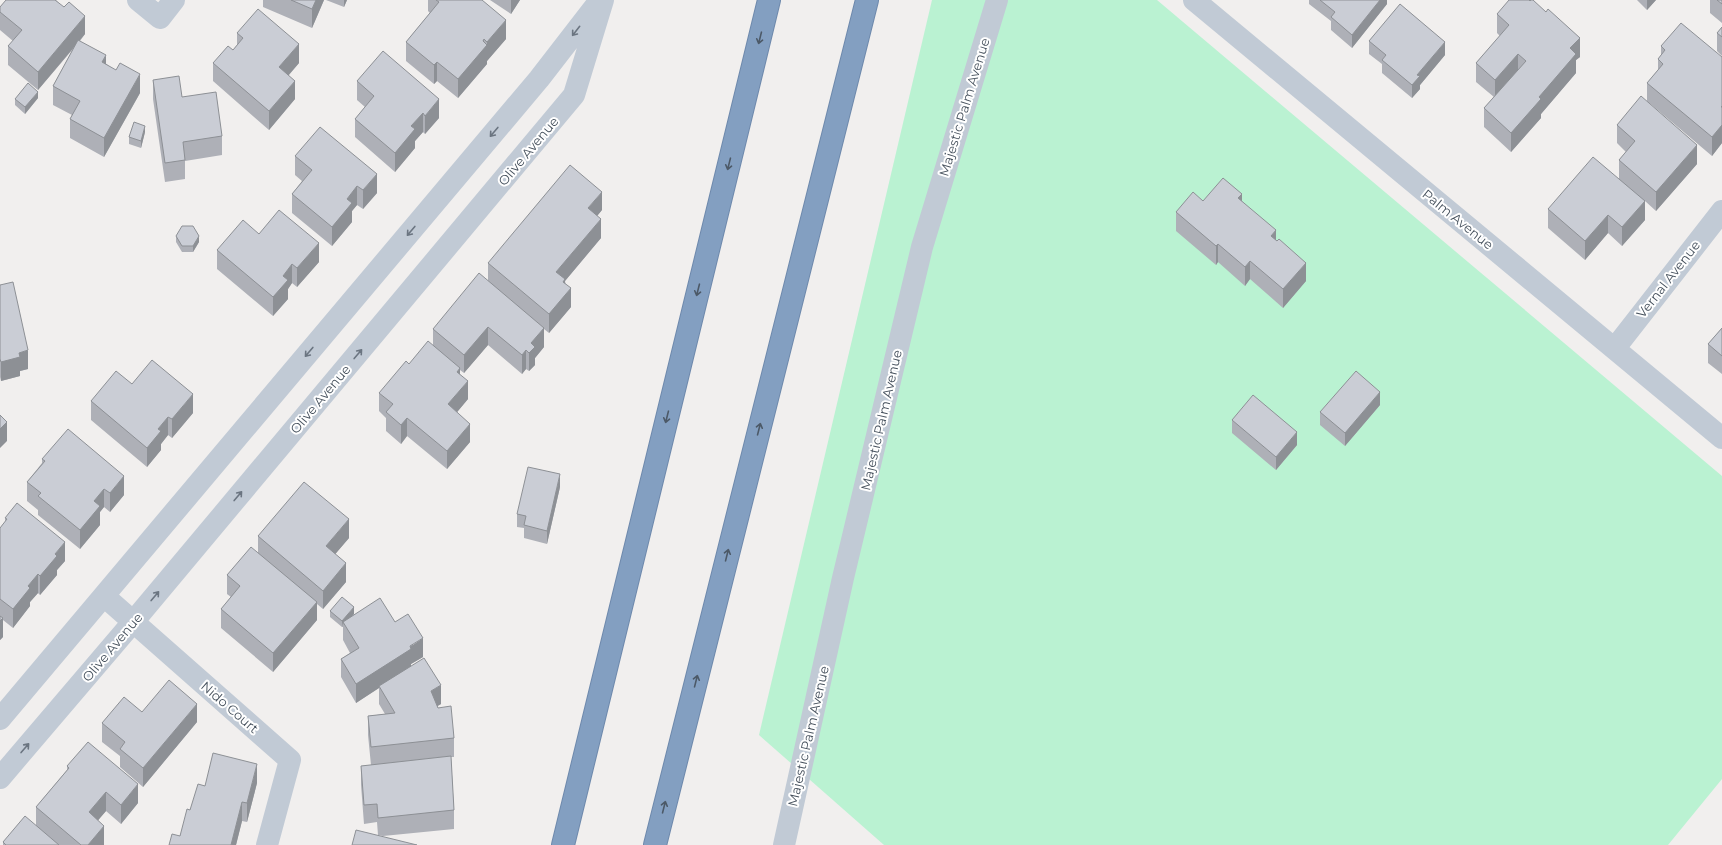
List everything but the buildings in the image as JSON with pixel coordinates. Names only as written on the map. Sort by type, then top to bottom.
[{"type":"highway","points":[[563,845],[769,0]]},
{"type":"highway","points":[[654,845],[867,0]]},
{"type":"street","points":[[138,0],[160,18],[174,0]]},
{"type":"street","points":[[0,719],[539,79],[600,0]]},
{"type":"street","name":"Olive Avenue","points":[[0,778],[134,622],[574,95],[603,0]]},
{"type":"street","name":"Majestic Palm Avenue","points":[[784,845],[843,578],[922,247],[997,0]]},
{"type":"street","name":"Palm Avenue","points":[[1194,0],[1722,438]]},
{"type":"street","name":"Vernal Avenue","points":[[1615,348],[1722,211]]},
{"type":"street","name":"Nido Court","points":[[104,596],[290,760],[267,845]]},
{"type":"green space","points":[[932,0],[1157,0],[1722,476],[1722,779],[1668,845],[884,845],[759,735]]}]
